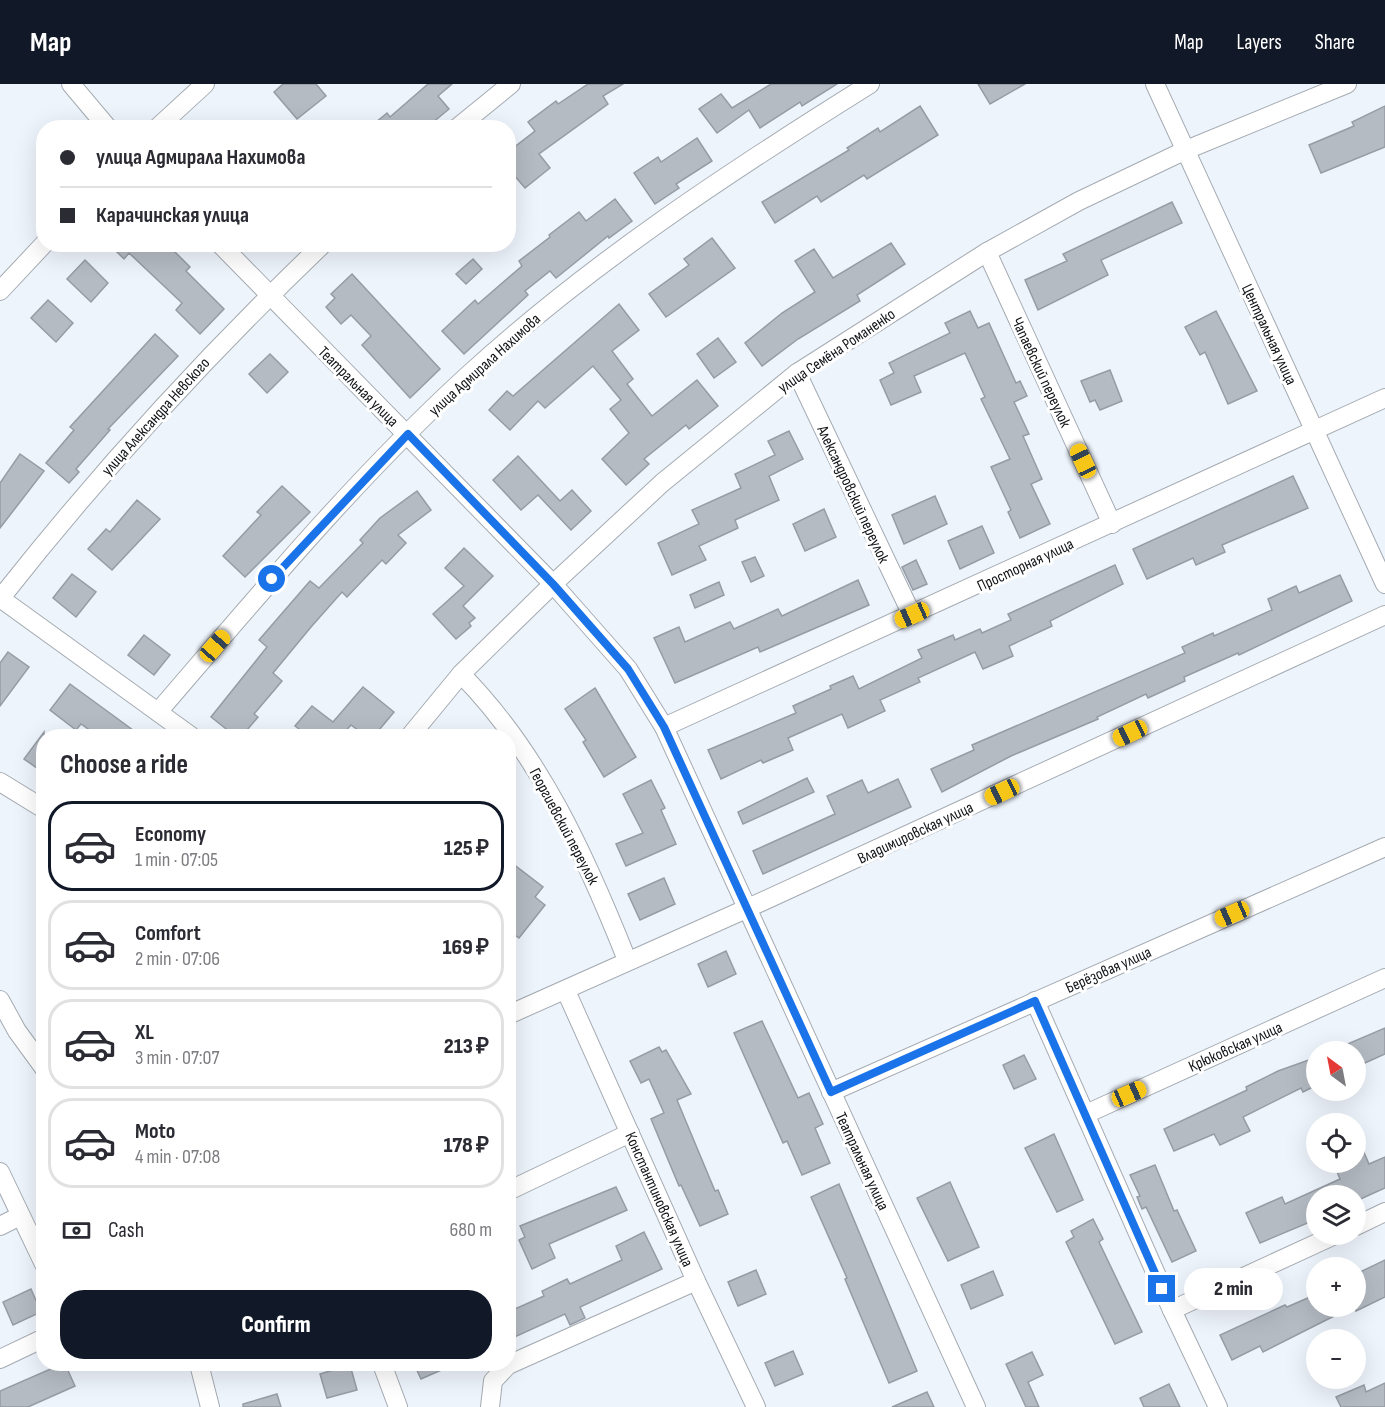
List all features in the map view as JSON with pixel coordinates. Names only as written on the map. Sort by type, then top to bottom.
[{"type":"street","points":[[71,84],[101,120]]},
{"type":"street","points":[[166,120],[205,84]]},
{"type":"street","points":[[467,120],[511,84]]},
{"type":"street","name":"улица Адмирала Нахимова","points":[[158,712],[286,563],[408,434],[526,325],[678,209],[870,84]]},
{"type":"street","name":"Центральная улица","points":[[1155,84],[1385,584]]},
{"type":"street","name":"улица Семёна Романенко","points":[[416,729],[461,674],[553,584],[662,483],[797,373],[987,252],[1079,201],[1186,150],[1347,84]]},
{"type":"street","points":[[0,291],[37,252]]},
{"type":"street","name":"Театральная улица","points":[[228,252],[553,584],[628,669],[664,727],[976,1407]]},
{"type":"street","name":"улица Александра Невского","points":[[0,599],[84,495],[159,411],[269,296],[315,252]]},
{"type":"street","name":"Чапаевский переулок","points":[[987,252],[1112,524]]},
{"type":"street","name":"Александровский переулок","points":[[797,373],[912,615]]},
{"type":"street","name":"Просторная улица","points":[[664,727],[1385,398]]},
{"type":"street","points":[[0,599],[181,729]]},
{"type":"street","name":"Владимировская улица","points":[[516,1012],[566,991],[627,960],[746,909],[1385,615]]},
{"type":"street","name":"Георгиевский переулок","points":[[461,674],[508,729]]},
{"type":"street","name":"Георгиевский переулок","points":[[516,739],[562,814],[597,884],[627,960]]},
{"type":"street","points":[[0,782],[36,804]]},
{"type":"street","name":"Берёзовая улица","points":[[831,1092],[1385,847]]},
{"type":"street","name":"Крюковская улица","points":[[1086,1114],[1385,978]]},
{"type":"street","name":"Константиновская улица","points":[[566,991],[696,1281],[756,1407]]},
{"type":"street","points":[[0,1000],[8,1034],[36,1060]]},
{"type":"street","points":[[1035,1001],[1172,1310],[1218,1407]]},
{"type":"street","points":[[516,1187],[630,1133]]},
{"type":"street","points":[[0,1172],[36,1248]]},
{"type":"street","points":[[1366,1221],[1385,1212]]},
{"type":"street","points":[[0,1226],[20,1216]]},
{"type":"street","points":[[1172,1310],[1312,1245]]},
{"type":"street","points":[[516,1361],[696,1281]]},
{"type":"street","points":[[0,1359],[36,1342]]},
{"type":"street","points":[[201,1371],[210,1407]]},
{"type":"street","points":[[385,1371],[398,1407]]},
{"type":"street","points":[[490,1407],[493,1381],[502,1371]]},
{"type":"building","points":[[283,84],[316,84],[326,96],[297,119],[274,92]]},
{"type":"building","points":[[428,84],[452,84],[438,96],[449,109],[436,120],[379,120],[387,113],[390,117]]},
{"type":"building","points":[[588,84],[623,84],[603,96],[608,104],[539,154],[550,168],[525,188],[516,177],[516,146],[535,131],[528,122],[556,101],[558,104]]},
{"type":"building","points":[[771,84],[837,84],[802,106],[800,102],[760,128],[749,110],[717,133],[699,109],[721,94],[732,108]]},
{"type":"building","points":[[978,84],[1025,84],[990,104]]},
{"type":"building","points":[[920,106],[938,135],[867,179],[864,175],[821,202],[817,196],[775,223],[762,202],[849,150],[847,148],[878,128],[880,132]]},
{"type":"building","points":[[1385,106],[1385,147],[1321,173],[1309,145],[1354,126],[1352,122]]},
{"type":"building","points":[[697,138],[712,161],[676,184],[679,188],[655,204],[634,173],[658,157],[661,162]]},
{"type":"building","points":[[615,199],[632,221],[609,238],[608,236],[556,278],[550,271],[525,291],[528,295],[464,354],[442,331],[475,300],[478,304],[522,266],[519,261],[579,212],[586,221]]},
{"type":"building","points":[[1172,202],[1182,223],[1101,260],[1108,275],[1038,310],[1025,280],[1067,261],[1063,254]]},
{"type":"building","points":[[712,238],[735,268],[666,317],[649,294],[689,265],[684,259]]},
{"type":"building","points":[[891,243],[905,264],[857,295],[860,301],[798,339],[762,366],[745,343],[782,313],[815,292],[795,261],[814,249],[833,278]]},
{"type":"building","points":[[117,252],[175,252],[190,267],[186,271],[224,309],[200,334],[176,310],[182,303],[129,253],[124,259]]},
{"type":"building","points":[[473,259],[482,269],[466,284],[456,274]]},
{"type":"building","points":[[85,260],[108,283],[91,302],[67,279]]},
{"type":"building","points":[[352,274],[440,369],[410,398],[362,345],[371,336],[351,315],[341,324],[326,307],[335,298],[331,294]]},
{"type":"building","points":[[48,300],[73,323],[56,342],[31,318]]},
{"type":"building","points":[[619,304],[639,330],[612,351],[633,379],[627,384],[652,416],[697,380],[718,406],[689,429],[686,425],[644,459],[649,464],[626,485],[602,459],[629,433],[610,409],[621,400],[593,366],[545,408],[538,401],[510,430],[489,410],[507,391],[513,396]]},
{"type":"building","points":[[970,311],[978,328],[989,323],[1016,383],[1020,381],[1027,396],[1014,402],[1029,434],[1023,436],[1042,479],[1031,484],[1050,524],[1020,538],[1008,512],[1011,510],[991,467],[1010,459],[981,399],[985,397],[965,353],[914,376],[921,392],[891,405],[880,380],[894,373],[889,363],[950,333],[945,323]]},
{"type":"building","points":[[1216,311],[1257,391],[1228,404],[1205,352],[1200,355],[1185,327]]},
{"type":"building","points":[[155,334],[178,356],[108,429],[110,430],[76,469],[79,472],[69,483],[46,463],[74,430],[70,427]]},
{"type":"building","points":[[718,338],[736,362],[714,378],[697,354]]},
{"type":"building","points":[[270,354],[288,372],[267,393],[249,374]]},
{"type":"building","points":[[1110,370],[1122,401],[1100,410],[1095,400],[1090,402],[1081,381]]},
{"type":"building","points":[[789,431],[803,459],[769,476],[779,500],[735,520],[738,528],[699,546],[706,560],[672,575],[658,543],[699,524],[692,510],[741,488],[735,474],[775,455],[768,441]]},
{"type":"building","points":[[20,454],[44,471],[0,528],[0,483]]},
{"type":"building","points":[[518,456],[560,501],[572,490],[591,511],[571,530],[538,495],[521,510],[493,480]]},
{"type":"building","points":[[1293,476],[1308,508],[1222,545],[1225,552],[1196,565],[1193,558],[1147,579],[1133,549]]},
{"type":"building","points":[[282,486],[310,512],[245,577],[223,556],[261,515],[257,512]]},
{"type":"building","points":[[417,491],[431,510],[398,535],[406,543],[386,564],[382,560],[347,597],[342,592],[311,627],[273,673],[282,681],[254,714],[258,717],[248,729],[226,729],[211,717],[267,647],[259,640],[310,581],[319,588],[363,543],[360,540],[380,518]]},
{"type":"building","points":[[935,496],[947,524],[904,544],[892,515]]},
{"type":"building","points":[[137,500],[160,519],[112,570],[88,549],[106,529],[110,532]]},
{"type":"building","points":[[824,509],[836,537],[805,551],[793,524]]},
{"type":"building","points":[[982,526],[994,553],[960,569],[948,541]]},
{"type":"building","points":[[464,548],[493,576],[463,606],[475,618],[469,623],[471,626],[456,639],[433,614],[464,586],[445,568]]},
{"type":"building","points":[[755,557],[764,576],[751,582],[742,562]]},
{"type":"building","points":[[916,560],[927,584],[913,590],[902,567]]},
{"type":"building","points":[[1115,565],[1123,584],[1050,621],[1052,626],[1009,646],[1013,656],[983,669],[975,652],[918,678],[920,682],[880,700],[885,711],[848,728],[842,714],[788,738],[793,750],[763,763],[761,760],[721,779],[708,750],[796,713],[793,706],[831,689],[830,686],[853,676],[859,689],[922,658],[918,650],[953,635],[955,640],[980,629],[982,633],[1011,620],[1008,614]]},
{"type":"building","points":[[72,574],[96,592],[76,617],[53,598]]},
{"type":"building","points":[[1340,575],[1352,601],[1239,655],[1238,653],[1184,677],[1185,681],[1148,698],[1146,694],[1097,717],[1098,719],[1011,756],[942,792],[931,769],[974,750],[972,745],[1185,653],[1182,647],[1213,633],[1214,636],[1272,610],[1268,599],[1296,586],[1299,593]]},
{"type":"building","points":[[858,580],[869,605],[760,652],[758,647],[675,683],[654,638],[679,627],[685,642],[730,622],[734,629],[778,609],[782,616]]},
{"type":"building","points":[[719,582],[724,595],[695,608],[690,595]]},
{"type":"building","points":[[144,635],[170,655],[154,675],[128,655]]},
{"type":"building","points":[[8,652],[29,667],[0,706],[0,663]]},
{"type":"building","points":[[70,684],[131,729],[88,729],[81,724],[75,729],[50,710]]},
{"type":"building","points":[[363,687],[394,712],[380,729],[356,729],[351,725],[347,729],[299,729],[295,726],[312,706],[333,722]]},
{"type":"building","points":[[595,688],[636,757],[604,777],[583,742],[586,740],[565,709]]},
{"type":"building","points":[[36,743],[36,767],[24,759]]},
{"type":"building","points":[[807,778],[814,792],[743,824],[738,812]]},
{"type":"building","points":[[898,779],[911,807],[763,874],[753,851],[835,814],[827,796],[862,780],[868,793]]},
{"type":"building","points":[[651,780],[665,808],[661,810],[676,844],[626,866],[616,844],[643,833],[623,794]]},
{"type":"building","points":[[516,866],[543,887],[535,897],[545,905],[519,938],[516,936]]},
{"type":"building","points":[[664,878],[675,904],[640,920],[628,894]]},
{"type":"building","points":[[726,951],[736,974],[708,987],[698,964]]},
{"type":"building","points":[[762,1021],[798,1098],[809,1093],[823,1124],[815,1128],[830,1163],[802,1175],[787,1141],[783,1143],[734,1033]]},
{"type":"building","points":[[1385,1028],[1385,1054],[1366,1063],[1366,1041],[1355,1041]]},
{"type":"building","points":[[659,1047],[662,1052],[666,1050],[691,1094],[677,1100],[715,1191],[718,1190],[728,1214],[700,1226],[681,1185],[679,1186],[651,1119],[664,1113],[649,1079],[641,1083],[630,1061]]},
{"type":"building","points":[[1024,1055],[1036,1079],[1014,1089],[1003,1065]]},
{"type":"building","points":[[1306,1061],[1306,1090],[1303,1092],[1301,1088],[1243,1117],[1250,1131],[1220,1145],[1214,1134],[1174,1151],[1164,1129],[1247,1090],[1246,1087],[1278,1071]]},
{"type":"building","points":[[1054,1134],[1083,1200],[1057,1212],[1025,1148]]},
{"type":"building","points":[[1366,1157],[1369,1164],[1385,1157],[1385,1188],[1366,1197],[1366,1185],[1327,1185],[1340,1179],[1338,1173],[1366,1173]]},
{"type":"building","points":[[1155,1165],[1174,1211],[1177,1210],[1196,1251],[1172,1262],[1146,1207],[1142,1209],[1137,1197],[1140,1196],[1130,1175]]},
{"type":"building","points":[[950,1182],[979,1247],[948,1261],[917,1198]]},
{"type":"building","points":[[839,1184],[917,1371],[889,1383],[845,1279],[847,1278],[811,1197]]},
{"type":"building","points":[[616,1187],[627,1210],[549,1244],[555,1258],[532,1269],[519,1240],[525,1237],[520,1226]]},
{"type":"building","points":[[1306,1194],[1306,1224],[1260,1243],[1246,1213],[1282,1197],[1285,1204]]},
{"type":"building","points":[[1093,1219],[1103,1239],[1099,1242],[1142,1332],[1115,1344],[1066,1242],[1074,1237],[1071,1231]]},
{"type":"building","points":[[644,1232],[662,1269],[580,1307],[585,1318],[570,1325],[565,1314],[516,1336],[516,1308],[544,1296],[542,1291],[567,1279],[570,1284],[622,1260],[616,1246]]},
{"type":"building","points":[[1385,1260],[1385,1297],[1366,1306],[1366,1269]]},
{"type":"building","points":[[756,1270],[766,1294],[738,1306],[728,1282]]},
{"type":"building","points":[[993,1271],[1003,1295],[971,1309],[961,1285]]},
{"type":"building","points":[[31,1289],[36,1300],[36,1314],[13,1325],[3,1302]]},
{"type":"building","points":[[1306,1299],[1306,1317],[1332,1317],[1263,1352],[1260,1346],[1232,1360],[1220,1335],[1285,1305],[1287,1307]]},
{"type":"building","points":[[793,1351],[803,1374],[775,1386],[765,1363]]},
{"type":"building","points":[[1032,1352],[1043,1375],[1028,1382],[1039,1407],[1026,1407],[1006,1364]]},
{"type":"building","points":[[46,1371],[68,1371],[75,1386],[28,1407],[0,1407],[0,1391]]},
{"type":"building","points":[[330,1371],[352,1371],[357,1390],[327,1398],[320,1374]]},
{"type":"building","points":[[417,1371],[439,1371],[421,1379]]},
{"type":"building","points":[[1385,1383],[1385,1407],[1341,1407],[1336,1397],[1355,1389],[1365,1389],[1366,1392]]},
{"type":"building","points":[[1169,1384],[1180,1407],[1144,1407],[1140,1398]]},
{"type":"building","points":[[927,1392],[934,1407],[892,1407]]},
{"type":"building","points":[[277,1394],[281,1407],[243,1407],[243,1404]]},
{"type":"route","points":[[272,579],[408,434],[553,584],[628,669],[664,727],[831,1092],[1035,1001],[1162,1289]]}]
